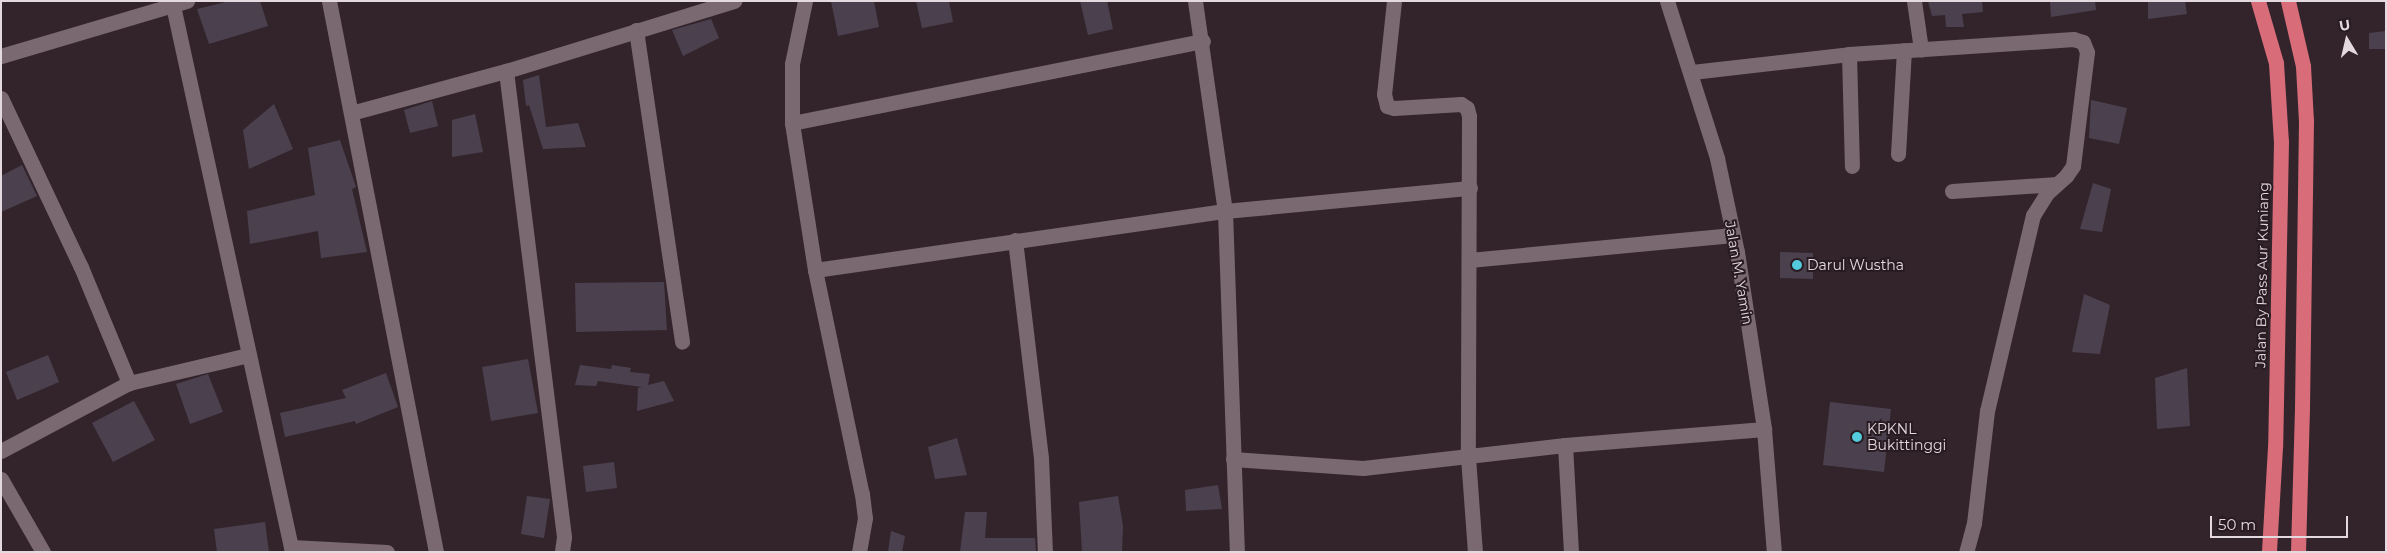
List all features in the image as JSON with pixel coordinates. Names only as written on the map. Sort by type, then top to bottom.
[{"type":"highway","name":"Jalan By Pass Aur Kuniang","points":[[2258,1],[2276,63],[2279,109],[2275,448],[2269,552]]},
{"type":"highway","points":[[2288,1],[2296,32],[2305,94],[2298,552]]},
{"type":"highway","points":[[2275,448],[2301,449]]},
{"type":"street","points":[[329,1],[436,552]]},
{"type":"street","points":[[351,113],[506,72],[734,1]]},
{"type":"street","points":[[805,1],[792,64],[792,123],[815,270],[862,494],[865,518],[859,552]]},
{"type":"street","points":[[1195,1],[1224,211],[1237,552]]},
{"type":"street","points":[[1394,1],[1384,100],[1388,106],[1394,108],[1452,103],[1461,104],[1467,108],[1469,116],[1468,457],[1475,552]]},
{"type":"street","name":"Jalan M. Yamin","points":[[1667,1],[1692,72],[1717,158],[1733,235],[1764,429],[1774,552]]},
{"type":"street","points":[[1914,1],[1921,49]]},
{"type":"street","points":[[1,56],[177,3],[248,354],[292,549],[387,552]]},
{"type":"street","points":[[636,30],[682,342]]},
{"type":"street","points":[[1692,72],[1849,54],[2073,39],[2083,42],[2087,52],[2073,166],[2043,198],[2033,214],[1986,411],[1974,523],[1966,552]]},
{"type":"street","points":[[792,123],[1202,41]]},
{"type":"street","points":[[1898,154],[1904,50]]},
{"type":"street","points":[[1849,54],[1852,166]]},
{"type":"street","points":[[506,72],[564,537],[562,552]]},
{"type":"street","points":[[1,98],[81,267],[129,383]]},
{"type":"street","points":[[1952,191],[2057,184]]},
{"type":"street","points":[[815,270],[1224,211],[1470,188]]},
{"type":"street","points":[[1470,260],[1733,235]]},
{"type":"street","points":[[1015,240],[1041,458],[1044,552]]},
{"type":"street","points":[[1,451],[129,383],[248,354]]},
{"type":"street","points":[[1233,459],[1363,468],[1565,445],[1764,429]]},
{"type":"street","points":[[1565,445],[1571,552]]},
{"type":"street","points":[[1,479],[43,552]]},
{"type":"building","points":[[230,1],[260,1],[268,26],[209,44],[197,9]]},
{"type":"building","points":[[831,1],[874,1],[879,27],[838,36]]},
{"type":"building","points":[[916,1],[949,1],[953,22],[922,28]]},
{"type":"building","points":[[1080,1],[1107,1],[1113,29],[1088,35]]},
{"type":"building","points":[[1928,1],[1982,1],[1983,12],[1962,14],[1964,27],[1946,27],[1945,15],[1932,16]]},
{"type":"building","points":[[2050,1],[2095,1],[2096,10],[2051,17]]},
{"type":"building","points":[[2148,1],[2185,1],[2187,14],[2148,19]]},
{"type":"building","points":[[711,19],[719,38],[683,56],[672,30]]},
{"type":"building","points":[[2386,31],[2386,49],[2369,49],[2369,33]]},
{"type":"building","points":[[539,75],[546,127],[578,123],[586,147],[543,149],[529,105],[526,106],[523,80]]},
{"type":"building","points":[[2091,100],[2127,108],[2119,144],[2089,138]]},
{"type":"building","points":[[432,101],[438,126],[410,133],[404,110]]},
{"type":"building","points":[[274,104],[293,149],[249,169],[243,130]]},
{"type":"building","points":[[475,114],[483,152],[452,157],[452,120]]},
{"type":"building","points":[[340,140],[356,187],[352,189],[367,252],[321,258],[318,231],[250,244],[247,211],[315,195],[308,148]]},
{"type":"building","points":[[22,165],[37,196],[1,212],[1,176]]},
{"type":"building","points":[[2093,183],[2111,189],[2102,232],[2080,229]]},
{"type":"building","name":"Darul Wustha","points":[[1780,252],[1813,253],[1813,279],[1780,278]]},
{"type":"building","points":[[664,282],[667,330],[576,332],[575,283]]},
{"type":"building","points":[[2084,294],[2110,305],[2100,354],[2072,352]]},
{"type":"building","points":[[48,355],[59,382],[17,400],[6,372]]},
{"type":"building","points":[[528,359],[538,413],[491,421],[482,367]]},
{"type":"building","points":[[580,365],[611,369],[612,365],[631,368],[630,372],[650,374],[648,385],[664,381],[674,401],[637,411],[638,388],[642,387],[598,381],[596,386],[575,385]]},
{"type":"building","points":[[2187,368],[2190,426],[2157,429],[2155,378]]},
{"type":"building","points":[[386,373],[398,407],[356,424],[355,421],[285,437],[280,413],[346,398],[342,390]]},
{"type":"building","points":[[208,374],[223,412],[190,424],[176,384]]},
{"type":"building","points":[[134,401],[155,440],[113,462],[92,423]]},
{"type":"building","name":"KPKNL Bukittinggi","points":[[1830,402],[1891,409],[1884,472],[1823,465]]},
{"type":"building","points":[[957,438],[967,475],[935,479],[928,447]]},
{"type":"building","points":[[614,462],[617,488],[586,492],[583,466]]},
{"type":"building","points":[[1218,485],[1222,509],[1186,511],[1185,490]]},
{"type":"building","points":[[527,496],[550,499],[544,538],[521,534]]},
{"type":"building","points":[[1118,496],[1123,526],[1122,552],[1082,552],[1079,502]]},
{"type":"building","points":[[965,512],[987,512],[985,538],[1035,538],[1036,552],[960,552]]},
{"type":"building","points":[[265,522],[269,552],[217,552],[214,529]]},
{"type":"building","points":[[891,531],[905,536],[902,552],[888,552]]},
{"type":"place","name":"Darul Wustha","points":[[1797,265]]},
{"type":"place","name":"KPKNL Bukittinggi","points":[[1857,437]]}]
